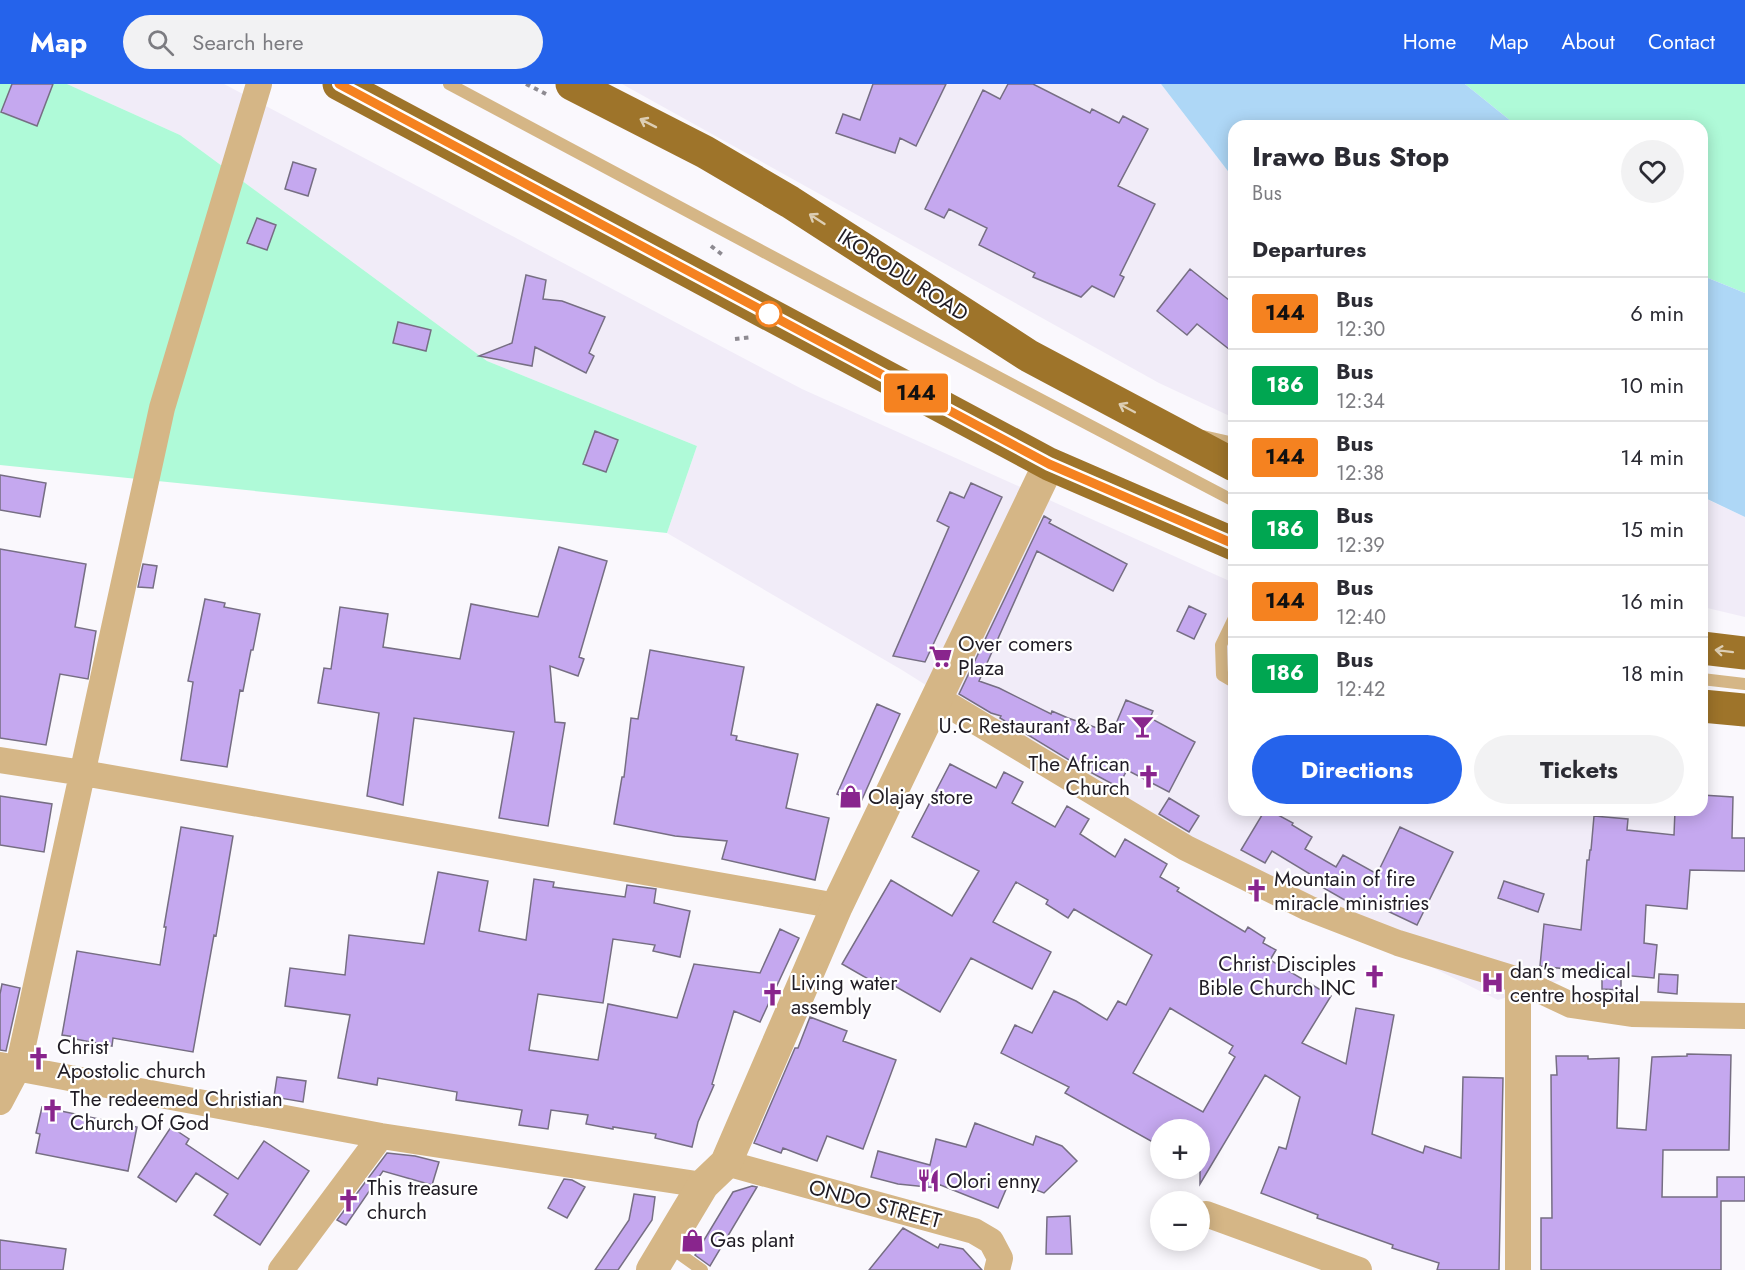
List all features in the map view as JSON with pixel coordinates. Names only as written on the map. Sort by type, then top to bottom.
[{"type":"highway","points":[[339,84],[1049,464],[1228,541]]},
{"type":"highway","name":"IKORODU ROAD","points":[[572,84],[705,152],[806,212],[1029,356],[1228,462]]},
{"type":"highway","points":[[1708,649],[1745,653]]},
{"type":"highway","points":[[1708,707],[1745,710]]},
{"type":"street","points":[[0,1102],[83,773],[162,408],[259,84]]},
{"type":"street","points":[[660,1258],[703,1185],[726,1163],[837,906],[1049,464]]},
{"type":"street","points":[[937,698],[1186,848],[1308,908],[1398,943],[1518,980],[1571,1005],[1632,1014],[1745,1016]]},
{"type":"street","points":[[0,760],[837,906]]},
{"type":"street","points":[[1518,980],[1518,1270]]},
{"type":"street","points":[[9,1067],[381,1136],[703,1185]]},
{"type":"street","points":[[281,1270],[381,1136]]},
{"type":"street","name":"ONDO STREET","points":[[726,1163],[974,1231],[991,1241],[1000,1258],[997,1270]]},
{"type":"street","points":[[1210,1215],[1359,1270]]},
{"type":"lane","points":[[449,84],[1228,498]]},
{"type":"lane","points":[[1171,431],[1228,440]]},
{"type":"lane","points":[[1228,630],[1221,645],[1222,675],[1228,678]]},
{"type":"lane","points":[[1708,680],[1745,684]]},
{"type":"lane","points":[[660,1258],[702,1270]]},
{"type":"shaded area","points":[[67,84],[224,84],[802,389],[1228,580],[1228,816],[1685,816],[1619,962],[1498,1000],[1157,831],[902,670],[667,533],[697,446],[487,361],[180,135]]},
{"type":"shaded area","points":[[622,84],[1161,84],[1228,171],[1228,415],[1159,383]]},
{"type":"shaded area","points":[[1708,500],[1745,517],[1745,617],[1708,608]]},
{"type":"green space","points":[[0,84],[67,84],[180,135],[487,361],[697,446],[667,533],[0,465]]},
{"type":"green space","points":[[1465,84],[1745,84],[1745,293],[1708,278],[1708,120],[1510,120]]},
{"type":"water","points":[[1161,84],[1465,84],[1510,120],[1228,120],[1228,171]]},
{"type":"water","points":[[1708,278],[1745,293],[1745,517],[1708,499]]},
{"type":"building","points":[[12,84],[53,84],[37,126],[1,112]]},
{"type":"building","points":[[873,84],[946,84],[916,146],[900,138],[895,153],[836,133],[843,114],[860,120]]},
{"type":"building","points":[[1008,84],[1033,84],[1090,113],[1092,109],[1119,123],[1123,116],[1148,129],[1118,186],[1155,204],[1120,275],[1124,277],[1114,297],[1092,286],[1081,297],[1033,277],[1035,273],[979,245],[987,228],[949,209],[944,218],[925,209],[983,90],[1000,99]]},
{"type":"building","points":[[293,162],[316,169],[308,196],[285,189]]},
{"type":"building","points":[[257,218],[276,225],[267,250],[247,243]]},
{"type":"building","points":[[1190,269],[1228,299],[1228,348],[1197,324],[1187,335],[1157,311]]},
{"type":"building","points":[[526,275],[546,280],[543,299],[562,301],[605,317],[589,353],[594,356],[586,373],[535,347],[532,366],[479,356],[512,343]]},
{"type":"building","points":[[398,322],[431,330],[426,351],[393,343]]},
{"type":"building","points":[[595,431],[618,440],[606,472],[583,464]]},
{"type":"building","points":[[0,475],[46,483],[40,517],[0,510]]},
{"type":"building","points":[[971,483],[1002,497],[925,662],[893,656],[949,527],[937,521],[950,492],[964,498]]},
{"type":"building","points":[[1044,516],[1051,520],[1049,523],[1127,564],[1113,591],[1037,551],[979,681],[999,688],[1051,714],[1052,711],[1112,733],[1126,700],[1153,711],[1150,718],[1195,742],[1169,792],[1127,770],[1118,787],[1079,766],[1000,718],[1001,716],[991,713],[959,694]]},
{"type":"building","points":[[559,547],[607,561],[579,657],[584,659],[578,676],[550,666],[555,722],[565,723],[548,826],[499,818],[514,732],[414,718],[403,805],[367,796],[379,713],[318,703],[324,668],[331,669],[340,607],[388,614],[383,647],[460,659],[471,604],[538,617]]},
{"type":"building","points":[[0,549],[86,564],[75,627],[96,631],[88,679],[60,674],[46,745],[0,738]]},
{"type":"building","points":[[143,564],[157,566],[153,588],[138,587]]},
{"type":"building","points":[[205,599],[225,603],[224,607],[260,614],[243,691],[240,690],[227,767],[181,760],[193,682],[188,681]]},
{"type":"building","points":[[1189,606],[1206,614],[1194,639],[1177,631]]},
{"type":"building","points":[[650,650],[744,667],[731,735],[737,736],[736,740],[798,754],[786,808],[829,818],[815,880],[722,859],[727,841],[675,836],[614,824],[622,777],[624,777],[631,718],[638,719]]},
{"type":"building","points":[[877,704],[900,714],[860,804],[837,794]]},
{"type":"building","points":[[950,764],[996,788],[1004,772],[1023,782],[1012,803],[1055,827],[1067,806],[1089,819],[1080,834],[1115,857],[1125,839],[1167,864],[1160,877],[1179,888],[1177,891],[1245,932],[1248,927],[1265,938],[1263,943],[1276,950],[1270,960],[1331,996],[1302,1043],[1346,1064],[1356,1008],[1394,1015],[1372,1134],[1423,1153],[1425,1146],[1461,1158],[1463,1077],[1503,1078],[1499,1270],[1437,1270],[1439,1263],[1392,1248],[1393,1245],[1317,1218],[1318,1215],[1261,1193],[1279,1147],[1286,1149],[1300,1097],[1265,1075],[1210,1167],[1210,1119],[1150,1119],[1150,1141],[1065,1093],[1069,1087],[1001,1053],[1015,1025],[1032,1033],[1054,991],[1107,1020],[1118,1001],[1126,1005],[1152,955],[1074,909],[1068,918],[1046,904],[1048,900],[1016,882],[993,922],[1051,952],[1032,989],[971,958],[940,1012],[879,977],[875,983],[842,964],[891,880],[952,916],[979,871],[912,837]],"holes":[[[1170,1008],[1233,1046],[1229,1053],[1235,1057],[1203,1112],[1133,1073]]]},
{"type":"building","points":[[1708,795],[1733,797],[1732,838],[1745,838],[1745,871],[1690,870],[1687,909],[1646,905],[1644,943],[1657,945],[1654,978],[1621,975],[1621,990],[1602,989],[1602,973],[1540,966],[1544,924],[1581,930],[1587,860],[1589,860],[1591,850],[1594,816],[1628,819],[1627,830],[1674,835],[1675,816],[1708,816]]},
{"type":"building","points":[[0,796],[52,804],[44,852],[0,845]]},
{"type":"building","points":[[1169,798],[1199,816],[1189,832],[1159,814]]},
{"type":"building","points":[[1261,816],[1280,816],[1312,837],[1305,849],[1336,867],[1343,855],[1377,874],[1400,827],[1453,852],[1417,925],[1360,898],[1355,906],[1308,879],[1310,874],[1272,851],[1265,863],[1241,850]]},
{"type":"building","points":[[181,827],[233,836],[193,1052],[113,1038],[112,1046],[62,1035],[77,951],[160,965]]},
{"type":"building","points":[[438,872],[488,881],[479,931],[526,940],[534,879],[554,882],[553,887],[625,897],[627,885],[656,889],[654,903],[690,911],[680,957],[653,951],[655,945],[613,939],[603,1003],[538,994],[529,1050],[598,1060],[608,1004],[677,1018],[694,964],[760,973],[780,929],[799,938],[760,1022],[734,1011],[712,1084],[714,1085],[698,1122],[692,1147],[655,1138],[656,1134],[586,1124],[588,1115],[551,1110],[548,1129],[519,1125],[522,1110],[456,1100],[457,1092],[378,1078],[377,1085],[338,1078],[350,1015],[285,1006],[290,968],[345,975],[349,935],[424,944]]},
{"type":"building","points":[[1504,881],[1544,894],[1538,912],[1498,898]]},
{"type":"building","points":[[1659,974],[1678,975],[1677,994],[1658,992]]},
{"type":"building","points":[[2,984],[20,988],[6,1051],[0,1050]]},
{"type":"building","points":[[810,1017],[847,1031],[843,1041],[896,1060],[863,1149],[827,1136],[817,1161],[783,1148],[781,1153],[754,1143]]},
{"type":"building","points":[[1687,1054],[1731,1055],[1729,1150],[1663,1150],[1662,1197],[1717,1197],[1717,1177],[1745,1177],[1745,1201],[1721,1201],[1721,1270],[1541,1270],[1541,1218],[1552,1218],[1551,1075],[1557,1075],[1556,1056],[1588,1056],[1588,1059],[1619,1058],[1617,1128],[1646,1130],[1652,1057],[1687,1056]]},
{"type":"building","points":[[277,1077],[306,1081],[303,1102],[274,1097]]},
{"type":"building","points":[[42,1107],[137,1127],[128,1171],[36,1153],[40,1134],[36,1133]]},
{"type":"building","points":[[975,1123],[1033,1145],[1036,1136],[1062,1146],[1077,1161],[1044,1193],[1010,1180],[998,1208],[938,1184],[937,1188],[898,1184],[871,1177],[878,1151],[930,1165],[936,1139],[966,1147]]},
{"type":"building","points":[[171,1127],[189,1139],[186,1144],[238,1179],[264,1141],[309,1171],[260,1245],[214,1215],[228,1194],[196,1173],[176,1202],[138,1177]]},
{"type":"building","points":[[387,1153],[415,1156],[439,1162],[432,1185],[383,1171],[346,1225],[337,1220]]},
{"type":"building","points":[[564,1179],[572,1180],[585,1187],[567,1218],[548,1208]]},
{"type":"building","points":[[752,1186],[757,1187],[710,1266],[695,1255],[733,1192]]},
{"type":"building","points":[[634,1194],[655,1197],[652,1220],[618,1270],[595,1270],[629,1220]]},
{"type":"building","points":[[1070,1216],[1072,1254],[1046,1254],[1047,1217]]},
{"type":"building","points":[[903,1228],[938,1248],[940,1244],[963,1249],[982,1270],[869,1270]]},
{"type":"building","points":[[0,1240],[66,1249],[63,1270],[0,1270]]},
{"type":"bus line","name":"144","points":[[339,84],[1049,464],[1228,541]]},
{"type":"place","name":"Over comers Plaza","points":[[940,656]]},
{"type":"place","name":"U.C Restaurant & Bar","points":[[1143,726]]},
{"type":"place","name":"The African Church","points":[[1148,776]]},
{"type":"place","name":"Olajay store","points":[[850,797]]},
{"type":"place","name":"Mountain of fire miracle ministries","points":[[1256,891]]},
{"type":"place","name":"Christ Disciples Bible Church INC","points":[[1374,976]]},
{"type":"place","name":"dan's medical centre hospital","points":[[1492,983]]},
{"type":"place","name":"Living water assembly","points":[[773,995]]},
{"type":"place","name":"Christ Apostolic church","points":[[39,1059]]},
{"type":"place","name":"The redeemed Christian Church Of God","points":[[52,1111]]},
{"type":"place","name":"Olori enny","points":[[928,1181]]},
{"type":"place","name":"This treasure church","points":[[349,1200]]},
{"type":"place","name":"Gas plant","points":[[692,1240]]}]
